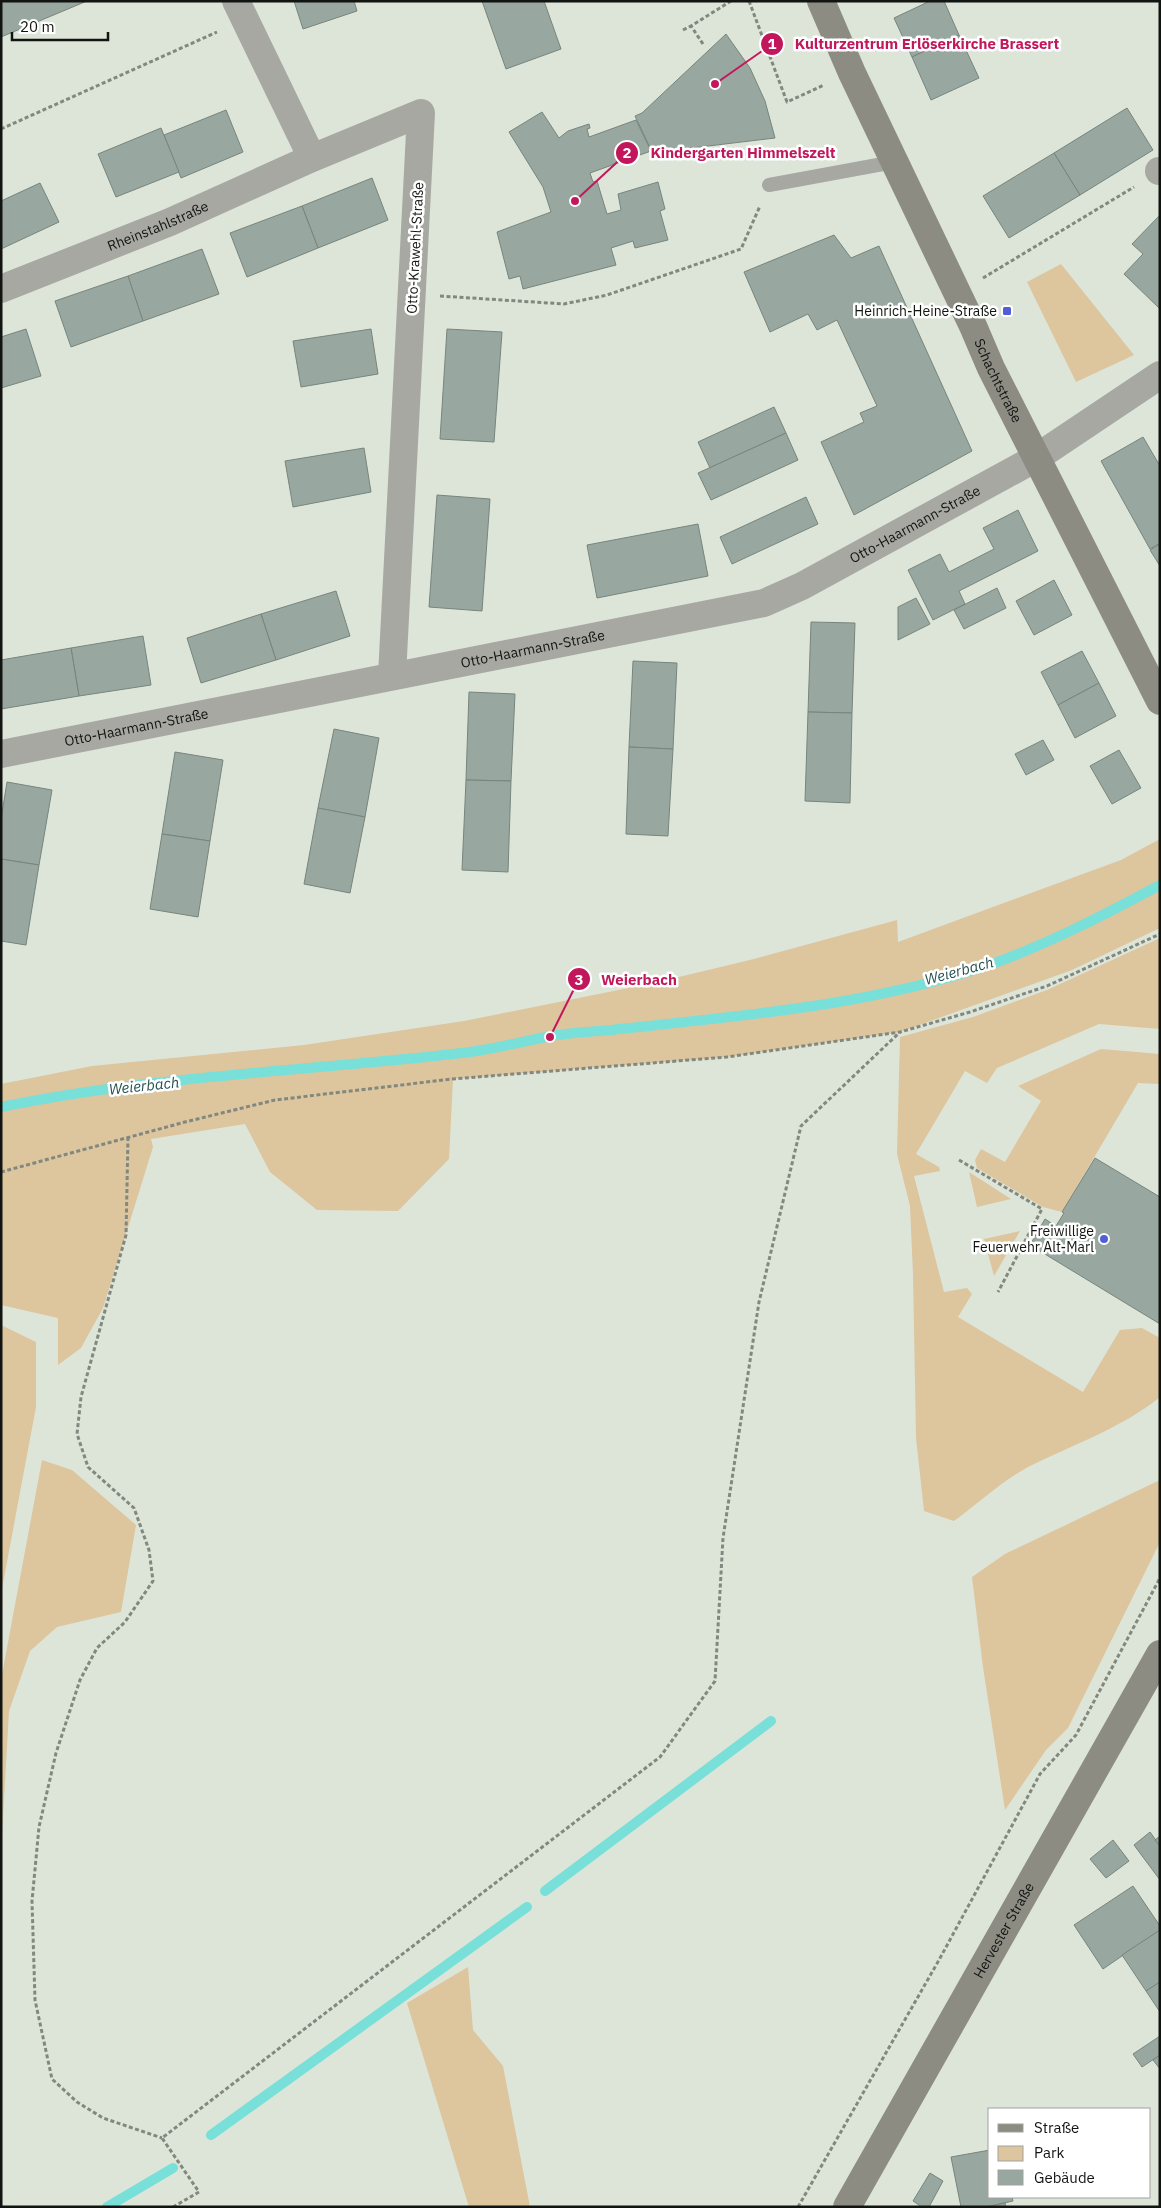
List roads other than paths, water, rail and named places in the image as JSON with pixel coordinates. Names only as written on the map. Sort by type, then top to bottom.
[{"type":"street","name":"Schachtstraße","points":[[821,1],[852,72],[991,368],[1160,702]]},
{"type":"street","points":[[240,10],[312,158]]},
{"type":"street","name":"Otto-Krawehl-Straße","points":[[312,158],[422,113],[392,676]]},
{"type":"street","name":"Rheinstahlstraße","points":[[1,289],[170,222],[312,158]]},
{"type":"street","points":[[1036,458],[1160,375]]},
{"type":"street","name":"Otto-Haarmann-Straße","points":[[1,754],[764,603],[802,586],[1036,458]]},
{"type":"street","name":"Hervester Straße","points":[[846,2207],[1160,1654]]},
{"type":"lane","points":[[769,185],[894,162]]},
{"type":"waterway","name":"Weierbach","points":[[1,1107],[117,1088],[470,1052],[562,1034],[756,1014],[852,1000],[946,978],[1014,956],[1098,917],[1160,885]]},
{"type":"waterway","points":[[545,1891],[771,1721]]},
{"type":"waterway","points":[[211,2135],[527,1907]]},
{"type":"waterway","points":[[107,2207],[173,2168]]},
{"type":"place","name":"Kulturzentrum Erlöserkirche Brassert","points":[[715,84]]},
{"type":"place","name":"Kindergarten Himmelszelt","points":[[575,201]]},
{"type":"place","name":"Heinrich-Heine-Straße","points":[[1007,311]]},
{"type":"place","name":"Weierbach","points":[[550,1037]]},
{"type":"place","name":"Freiwillige Feuerwehr Alt-Marl","points":[[1104,1239]]}]
